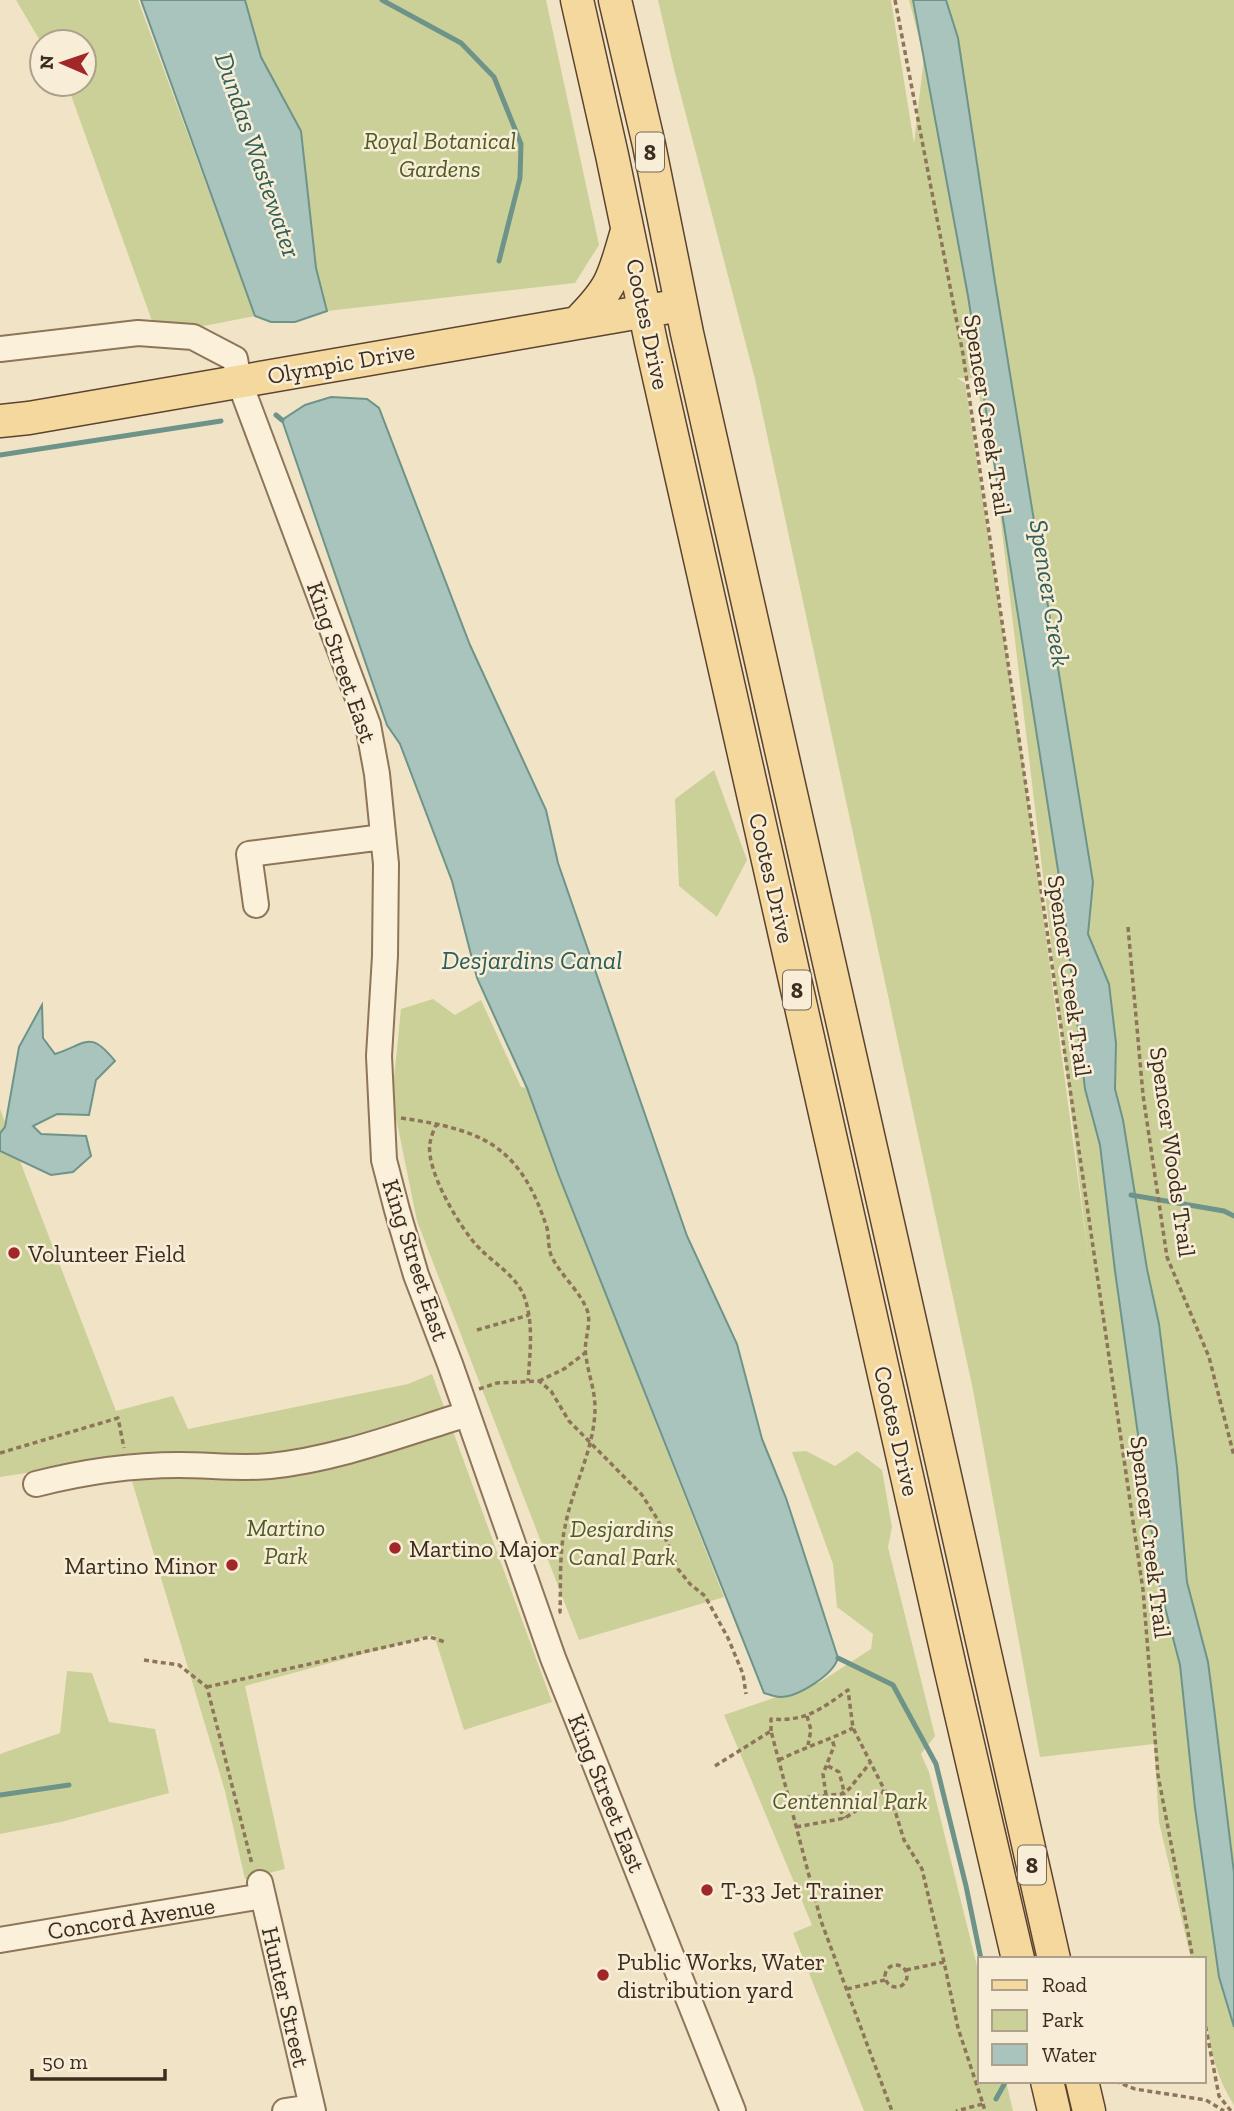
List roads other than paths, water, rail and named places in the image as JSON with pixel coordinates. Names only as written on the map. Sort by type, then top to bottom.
[{"type":"main road","name":"Cootes Drive","points":[[577,0],[644,313],[1018,1957]]},
{"type":"main road","name":"Cootes Drive","points":[[615,0],[1054,1957]]},
{"type":"main road","points":[[577,323],[602,299],[613,280],[627,229]]},
{"type":"main road","name":"Olympic Drive","points":[[0,421],[644,313],[681,304]]},
{"type":"main road","points":[[1047,2083],[1054,2111]]},
{"type":"main road","points":[[1082,2083],[1088,2111]]},
{"type":"street","name":"King Street East","points":[[0,349],[138,333],[193,337],[235,359],[239,381],[368,725],[379,787],[386,864],[379,1056],[384,1160],[397,1210],[416,1275],[539,1619],[733,2111]]},
{"type":"street","points":[[256,905],[249,854],[383,837]]},
{"type":"street","points":[[36,1484],[128,1468],[198,1465],[239,1468],[293,1463],[336,1454],[464,1405]]},
{"type":"street","name":"Concord Avenue","points":[[0,1940],[261,1890]]},
{"type":"street","name":"Hunter Street","points":[[261,1890],[313,2109]]},
{"type":"street","points":[[285,2111],[313,2109]]},
{"type":"water","name":"Dundas Wastewater","points":[[141,0],[245,0],[261,57],[301,131],[316,268],[327,311],[295,322],[271,322],[255,316]]},
{"type":"water","points":[[913,0],[946,0],[958,38],[1093,882],[1088,934],[1109,984],[1116,1043],[1115,1089],[1123,1120],[1147,1269],[1159,1324],[1177,1467],[1187,1582],[1208,1662],[1214,1708],[1234,1873],[1234,2027],[1219,1977],[1195,1808],[1180,1665],[1159,1584],[1100,1145],[1085,1089],[1063,902],[968,296]]},
{"type":"water","name":"Desjardins Canal","points":[[331,397],[367,399],[379,408],[470,645],[546,810],[558,863],[687,1236],[737,1344],[762,1439],[786,1498],[838,1658],[822,1678],[796,1693],[780,1697],[764,1693],[559,1176],[527,1088],[477,978],[452,881],[400,744],[387,725],[282,420],[305,405]]},
{"type":"water","points":[[42,1005],[43,1038],[55,1054],[82,1043],[94,1042],[115,1061],[96,1080],[89,1115],[57,1114],[33,1126],[41,1134],[86,1136],[91,1156],[73,1172],[51,1175],[0,1151],[0,1133],[5,1127],[19,1047]]},
{"type":"waterway","points":[[382,0],[461,43],[494,77],[521,144],[520,178],[499,261]]},
{"type":"waterway","points":[[276,415],[282,420]]},
{"type":"waterway","points":[[0,455],[221,421]]},
{"type":"waterway","points":[[1131,1195],[1224,1211],[1234,1216]]},
{"type":"waterway","points":[[838,1658],[893,1685],[936,1764],[981,1957]]},
{"type":"waterway","points":[[0,1795],[69,1785]]},
{"type":"waterway","points":[[996,2099],[1005,2083]]},
{"type":"place","name":"Volunteer Field","points":[[14,1253]]},
{"type":"place","name":"Martino Major","points":[[395,1548]]},
{"type":"place","name":"Martino Minor","points":[[232,1565]]},
{"type":"place","name":"T-33 Jet Trainer","points":[[707,1890]]},
{"type":"place","name":"Public Works, Water distribution yard","points":[[603,1975]]},
{"type":"park label","name":"Royal Botanical Gardens","points":[[440,154]]},
{"type":"park label","name":"Martino Park","points":[[286,1541]]},
{"type":"park label","name":"Desjardins Canal Park","points":[[622,1542]]},
{"type":"park label","name":"Centennial Park","points":[[850,1800]]},
{"type":"water label","name":"Spencer Creek","points":[[1050,593]]}]
